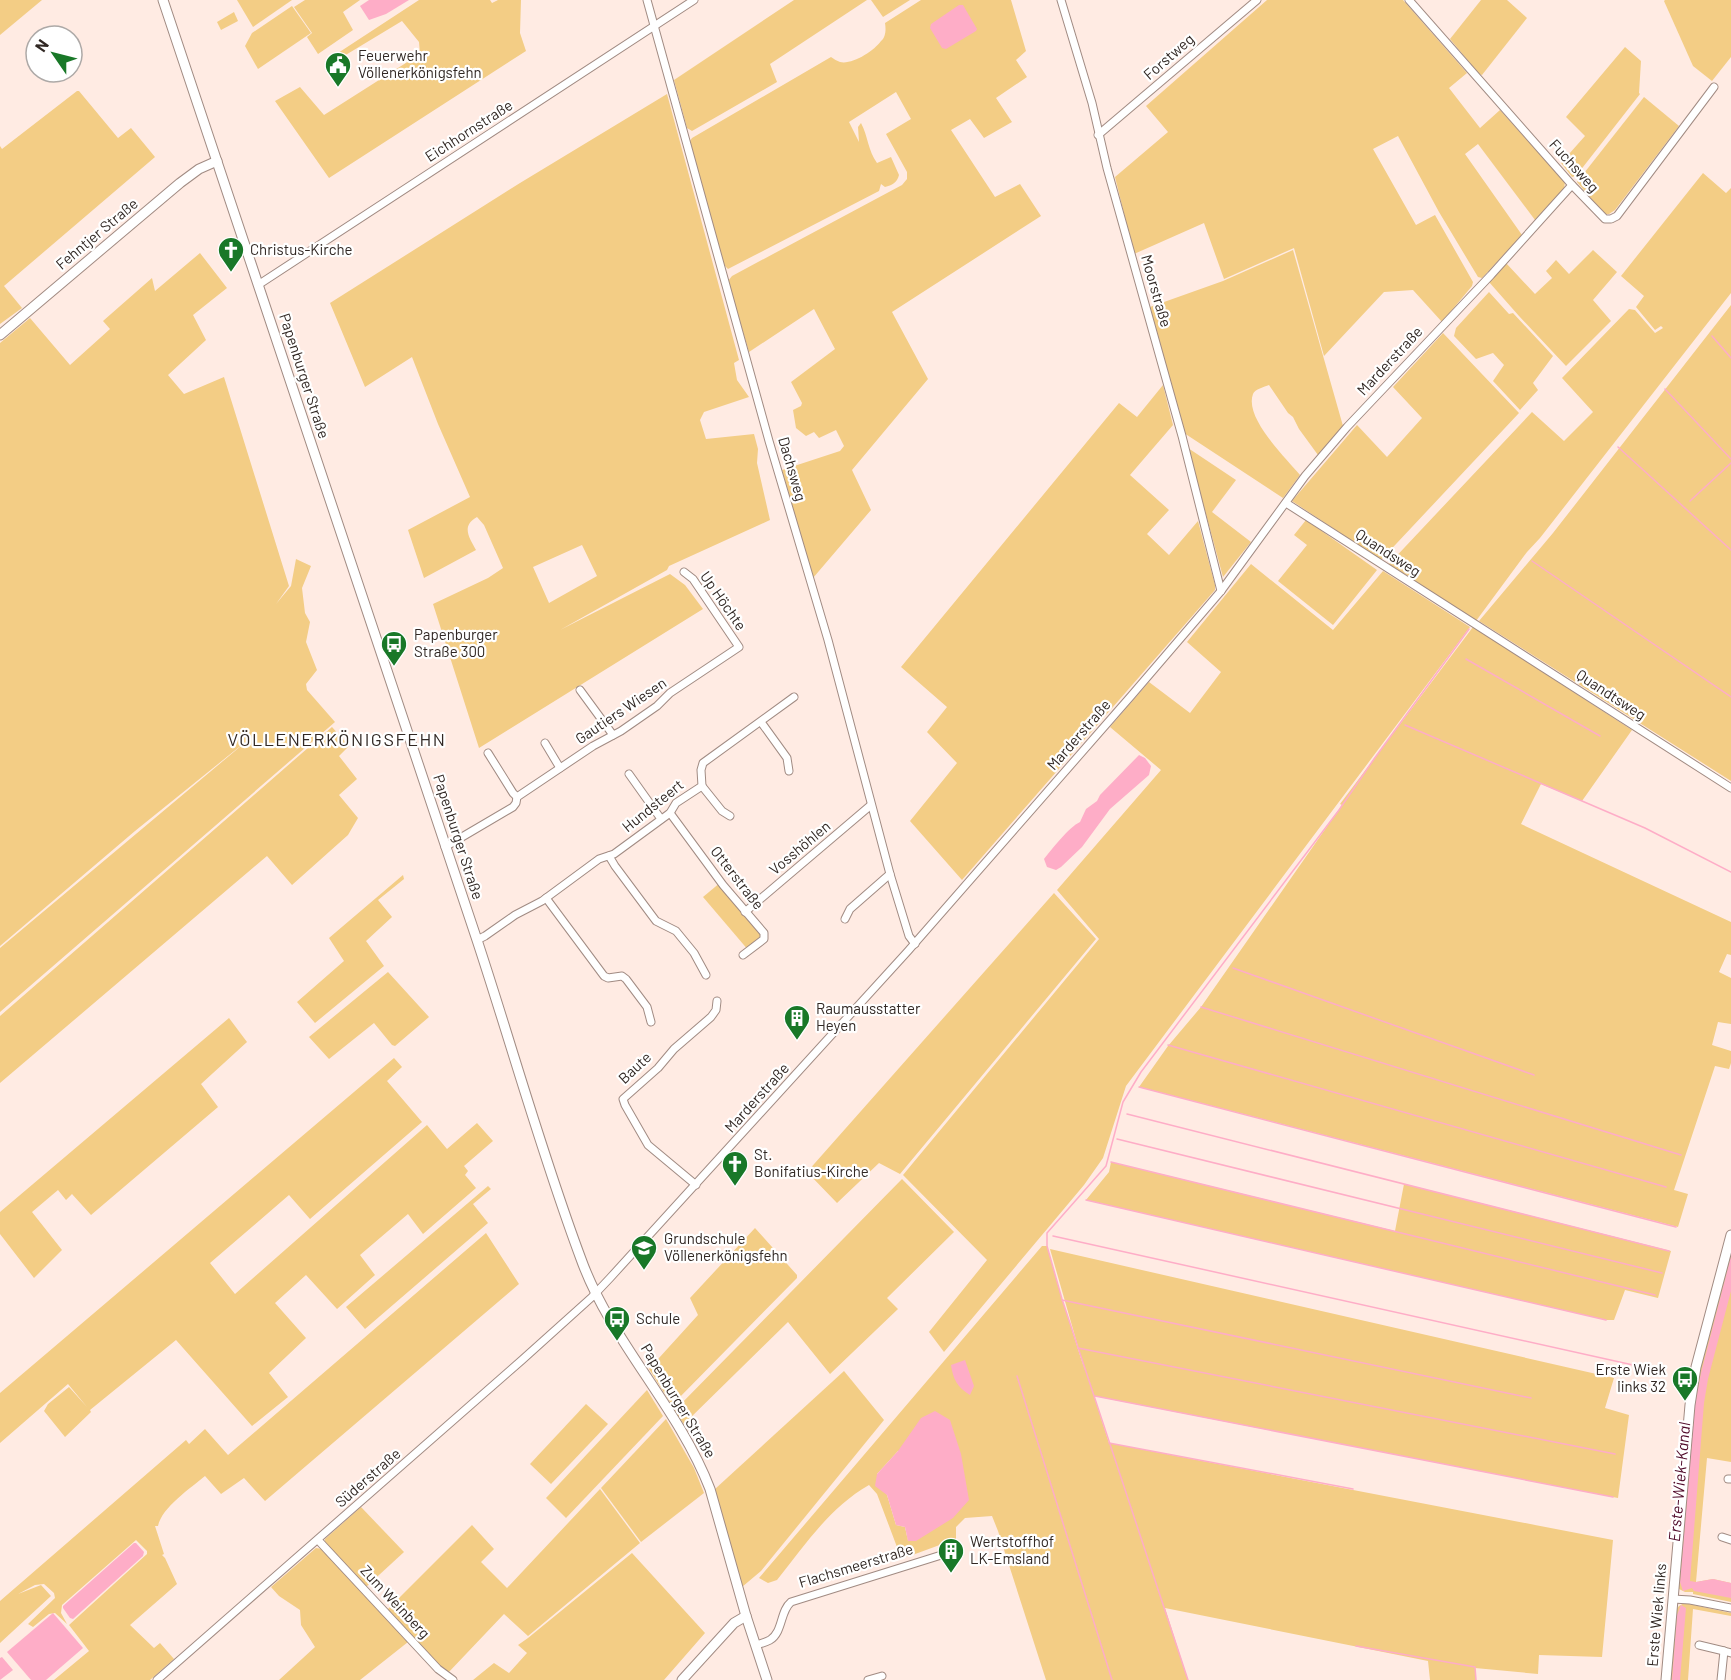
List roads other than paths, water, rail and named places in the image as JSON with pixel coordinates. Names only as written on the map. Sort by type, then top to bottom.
[{"type":"street","name":"Papenburger Straße","points":[[164,0],[477,940],[581,1261],[595,1294],[684,1433],[698,1460],[710,1488],[746,1616]]},
{"type":"street","name":"Dachsweg","points":[[647,0],[769,441],[828,640],[890,874],[909,936],[915,944]]},
{"type":"street","name":"Eichhornstraße","points":[[258,285],[694,0]]},
{"type":"street","name":"Moorstraße","points":[[1061,0],[1092,104],[1098,135],[1182,436],[1221,591]]},
{"type":"street","name":"Forstweg","points":[[1098,135],[1257,0]]},
{"type":"street","name":"Fuchsweg","points":[[1409,0],[1572,185],[1605,219],[1617,216],[1714,87]]},
{"type":"street","name":"Fehntjer Straße","points":[[0,335],[180,183],[199,169],[217,161]]},
{"type":"street","name":"Marderstraße","points":[[595,1294],[915,944],[1131,696],[1221,591],[1305,476],[1347,427],[1572,185]]},
{"type":"street","name":"Quandsweg","points":[[1286,503],[1477,625]]},
{"type":"street","name":"Up Höchte","points":[[684,572],[693,579],[739,647]]},
{"type":"street","name":"Quandtsweg","points":[[1477,625],[1731,788]]},
{"type":"street","name":"Gautiers Wiesen","points":[[445,847],[513,807],[517,796],[657,706],[670,693],[739,647]]},
{"type":"street","points":[[580,690],[613,735]]},
{"type":"street","name":"Hundsteert","points":[[477,940],[546,898],[599,859],[609,856],[670,813],[676,803],[702,786],[703,764],[794,697]]},
{"type":"street","points":[[761,722],[787,758],[789,771]]},
{"type":"street","points":[[545,743],[560,768]]},
{"type":"street","points":[[488,753],[517,796]]},
{"type":"street","points":[[629,774],[661,819]]},
{"type":"street","points":[[702,786],[722,811],[730,816]]},
{"type":"street","name":"Vosshöhlen","points":[[745,912],[871,805]]},
{"type":"street","name":"Otterstraße","points":[[670,813],[721,882],[765,935],[764,939],[743,956]]},
{"type":"street","points":[[609,856],[656,921],[676,931],[694,953],[706,975]]},
{"type":"street","points":[[846,919],[850,909],[890,874]]},
{"type":"street","points":[[546,898],[604,976],[608,978],[622,976],[626,979],[647,1006],[651,1022]]},
{"type":"street","name":"Baute","points":[[696,1185],[646,1142],[623,1099],[658,1068],[674,1048],[711,1017],[716,1010],[717,1001]]},
{"type":"street","name":"Erste Wiek links","points":[[1666,1680],[1694,1376],[1731,1235]]},
{"type":"street","name":"Süderstraße","points":[[157,1680],[595,1294]]},
{"type":"street","points":[[1722,1538],[1731,1540]]},
{"type":"street","name":"Zum Weinberg","points":[[318,1540],[438,1669],[453,1680]]},
{"type":"street","name":"Flachsmeerstraße","points":[[756,1645],[774,1636],[785,1607],[791,1602],[951,1552]]},
{"type":"street","points":[[1673,1599],[1731,1608]]},
{"type":"street","points":[[682,1680],[734,1623],[746,1616],[767,1680]]},
{"type":"street","points":[[1699,1645],[1728,1652],[1721,1680]]},
{"type":"street","points":[[868,1680],[882,1676]]},
{"type":"waterway","points":[[1712,336],[1731,358]]},
{"type":"waterway","points":[[1665,389],[1731,459]]},
{"type":"waterway","points":[[1618,447],[1731,550]]},
{"type":"waterway","points":[[1690,501],[1731,463]]},
{"type":"waterway","points":[[1532,561],[1731,697]]},
{"type":"waterway","points":[[1188,1680],[1062,1299],[1047,1246],[1047,1233],[1106,1166],[1123,1102],[1141,1072],[1339,810],[1469,629]]},
{"type":"waterway","points":[[1466,659],[1600,736]]},
{"type":"waterway","points":[[1405,725],[1645,828],[1731,872]]},
{"type":"waterway","points":[[1233,968],[1534,1075]]},
{"type":"waterway","points":[[1201,1007],[1681,1155]]},
{"type":"waterway","points":[[1168,1045],[1666,1187]]},
{"type":"waterway","points":[[1139,1087],[1676,1227]]},
{"type":"waterway","points":[[1127,1114],[1669,1251]]},
{"type":"waterway","points":[[1117,1139],[1662,1273]]},
{"type":"waterway","points":[[1111,1162],[1655,1295]]},
{"type":"waterway","points":[[1086,1200],[1606,1320]]},
{"type":"waterway","points":[[1053,1236],[1633,1365]]},
{"type":"waterway","points":[[1062,1300],[1531,1398]]},
{"type":"waterway","points":[[1078,1348],[1615,1454]]},
{"type":"waterway","points":[[1017,1376],[1112,1680]]},
{"type":"waterway","points":[[1095,1396],[1613,1497]]},
{"type":"waterway","points":[[1109,1443],[1353,1489]]},
{"type":"waterway","points":[[1356,1646],[1475,1667],[1476,1680]]},
{"type":"place","name":"Feuerwehr Völlenerkönigsfehn","points":[[338,88]]},
{"type":"place","name":"Christus-Kirche","points":[[231,273]]},
{"type":"place","name":"Papenburger Straße 300","points":[[394,667]]},
{"type":"place","name":"Raumausstatter Heyen","points":[[797,1041]]},
{"type":"place","name":"St. Bonifatius-Kirche","points":[[735,1187]]},
{"type":"place","name":"Grundschule Völlenerkönigsfehn","points":[[644,1271]]},
{"type":"place","name":"Schule","points":[[617,1342]]},
{"type":"place","name":"Erste Wiek links 32","points":[[1685,1402]]},
{"type":"place","name":"Wertstoffhof LK-Emsland","points":[[951,1574]]},
{"type":"district","name":"VÖLLENERKÖNIGSFEHN","points":[[337,740]]},
{"type":"water label","name":"Erste-Wiek-Kanal","points":[[1679,1482]]}]
